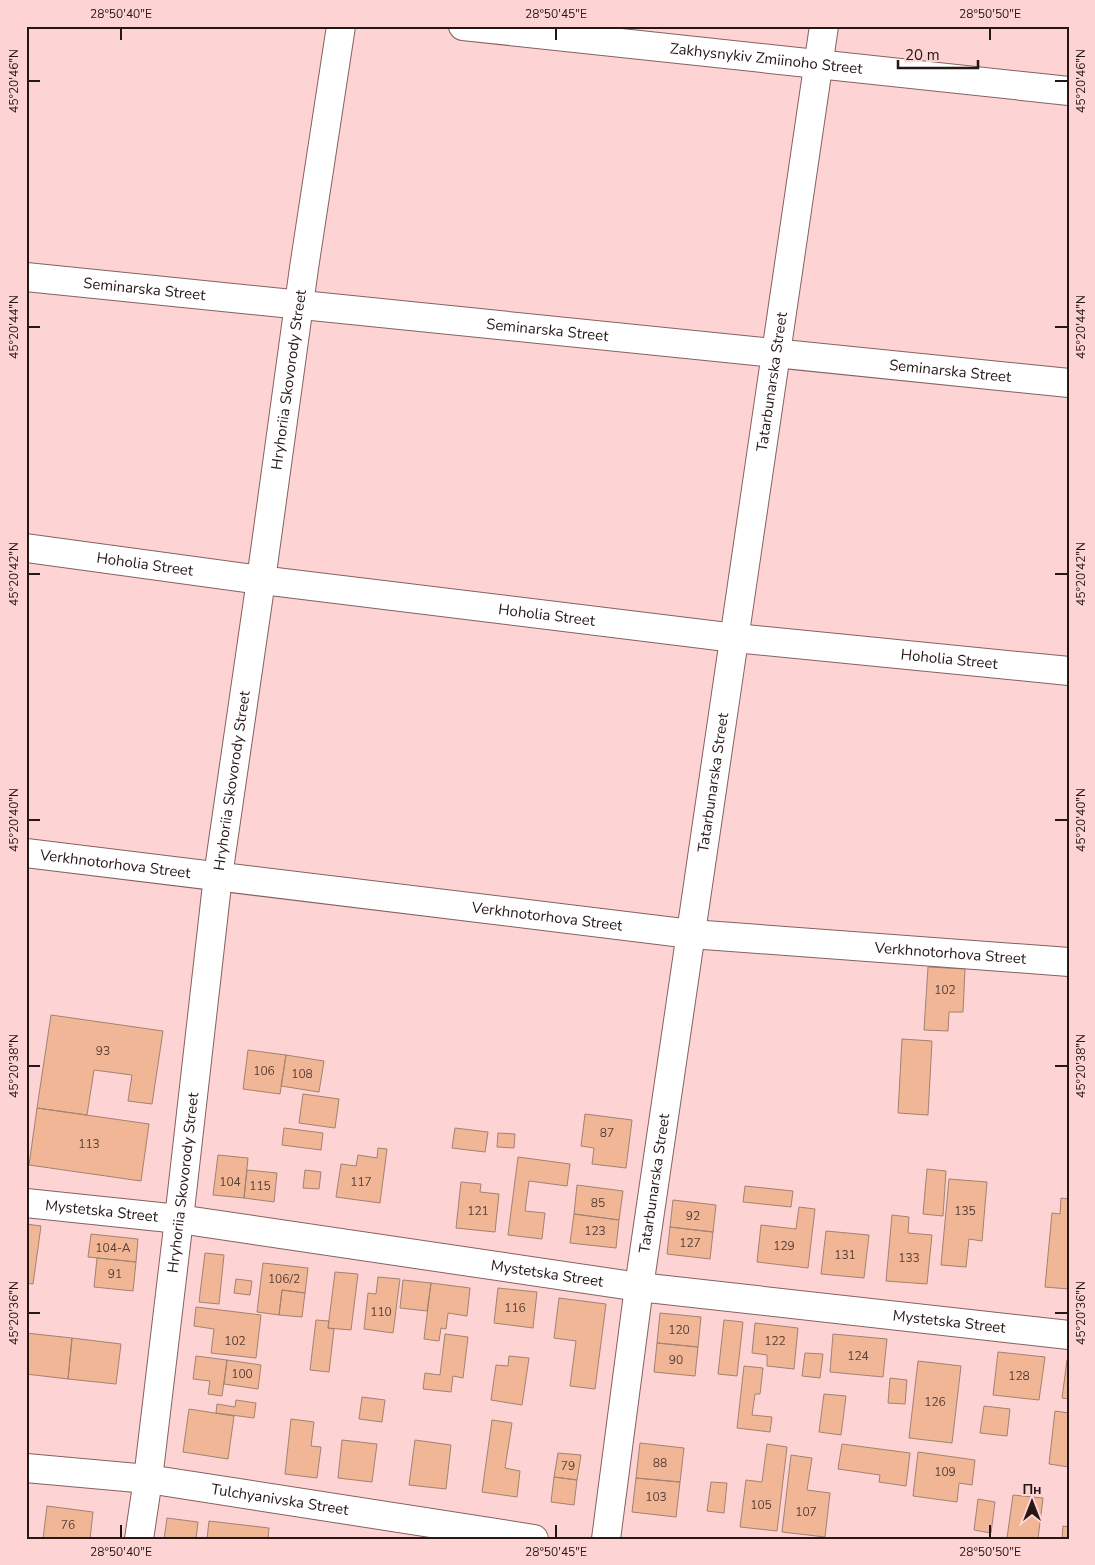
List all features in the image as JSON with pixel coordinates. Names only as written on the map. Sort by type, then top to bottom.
[{"type":"street","name":"Hryhoriia Skovorody Street","points":[[139,1539],[179,1220],[218,876],[299,304],[341,26]]},
{"type":"street","name":"Zakhysnykiv Zmiinoho Street","points":[[463,26],[1069,91]]},
{"type":"street","name":"Tatarbunarska Street","points":[[606,1539],[639,1287],[824,26]]},
{"type":"street","name":"Seminarska Street","points":[[26,277],[1069,383]]},
{"type":"street","name":"Hoholia Street","points":[[26,548],[261,580],[735,638],[1069,671]]},
{"type":"street","name":"Verkhnotorhova Street","points":[[26,853],[691,934],[1069,962]]},
{"type":"street","name":"Mystetska Street","points":[[26,1203],[179,1220],[639,1287],[1069,1335]]},
{"type":"street","name":"Tulchyanivska Street","points":[[26,1468],[148,1479],[534,1539]]},
{"type":"building","points":[[928,967],[965,969],[963,1012],[949,1012],[948,1031],[924,1030]]},
{"type":"building","points":[[51,1015],[163,1031],[152,1104],[128,1101],[132,1075],[94,1070],[87,1115],[37,1108]]},
{"type":"building","points":[[902,1039],[932,1041],[928,1115],[898,1113]]},
{"type":"building","points":[[248,1050],[286,1055],[280,1094],[243,1089]]},
{"type":"building","points":[[286,1055],[324,1061],[319,1092],[281,1086]]},
{"type":"building","points":[[303,1094],[339,1099],[335,1128],[299,1123]]},
{"type":"building","points":[[37,1108],[149,1124],[141,1181],[29,1165]]},
{"type":"building","points":[[585,1114],[632,1120],[626,1168],[592,1164],[594,1148],[581,1146]]},
{"type":"building","points":[[284,1128],[323,1133],[321,1150],[282,1145]]},
{"type":"building","points":[[455,1128],[488,1132],[485,1152],[452,1148]]},
{"type":"building","points":[[498,1133],[515,1134],[514,1148],[497,1147]]},
{"type":"building","points":[[378,1148],[387,1149],[380,1203],[336,1197],[341,1164],[356,1166],[358,1155],[377,1158]]},
{"type":"building","points":[[218,1155],[248,1158],[244,1198],[213,1195]]},
{"type":"building","points":[[518,1157],[570,1164],[567,1186],[529,1181],[525,1211],[545,1213],[542,1239],[508,1235]]},
{"type":"building","points":[[927,1169],[946,1171],[943,1216],[923,1214]]},
{"type":"building","points":[[247,1170],[277,1173],[274,1202],[244,1198]]},
{"type":"building","points":[[305,1170],[321,1172],[319,1189],[303,1188]]},
{"type":"building","points":[[949,1179],[987,1182],[982,1241],[969,1239],[966,1267],[941,1265]]},
{"type":"building","points":[[461,1182],[481,1184],[480,1192],[499,1194],[495,1232],[456,1228]]},
{"type":"building","points":[[577,1185],[623,1191],[619,1220],[574,1214]]},
{"type":"building","points":[[745,1186],[793,1191],[791,1207],[743,1202]]},
{"type":"building","points":[[1061,1198],[1069,1199],[1069,1289],[1045,1287],[1052,1213],[1060,1214]]},
{"type":"building","points":[[673,1200],[716,1205],[713,1232],[670,1227]]},
{"type":"building","points":[[799,1207],[815,1209],[808,1268],[757,1262],[761,1225],[796,1229]]},
{"type":"building","points":[[574,1214],[619,1220],[616,1248],[570,1243]]},
{"type":"building","points":[[892,1215],[909,1217],[908,1233],[932,1235],[927,1284],[886,1281]]},
{"type":"building","points":[[26,1224],[41,1226],[33,1284],[26,1283]]},
{"type":"building","points":[[670,1227],[713,1232],[710,1259],[667,1254]]},
{"type":"building","points":[[826,1231],[869,1235],[864,1278],[821,1274]]},
{"type":"building","points":[[91,1234],[138,1239],[136,1262],[88,1257]]},
{"type":"building","points":[[205,1253],[224,1255],[219,1304],[199,1302]]},
{"type":"building","points":[[97,1258],[136,1262],[133,1291],[94,1287]]},
{"type":"building","points":[[263,1263],[308,1268],[305,1293],[282,1290],[279,1315],[257,1312]]},
{"type":"building","points":[[335,1272],[358,1274],[351,1330],[328,1328]]},
{"type":"building","points":[[378,1277],[400,1279],[393,1333],[364,1329],[368,1293],[376,1294]]},
{"type":"building","points":[[236,1279],[252,1281],[250,1295],[234,1293]]},
{"type":"building","points":[[403,1280],[431,1283],[427,1311],[400,1308]]},
{"type":"building","points":[[431,1283],[470,1288],[467,1316],[448,1313],[446,1329],[441,1328],[439,1341],[424,1339]]},
{"type":"building","points":[[498,1288],[537,1292],[533,1328],[494,1323]]},
{"type":"building","points":[[282,1290],[305,1293],[302,1317],[279,1315]]},
{"type":"building","points":[[559,1298],[606,1304],[595,1389],[570,1386],[576,1341],[554,1338]]},
{"type":"building","points":[[196,1307],[261,1315],[256,1358],[211,1353],[214,1329],[194,1326]]},
{"type":"building","points":[[660,1313],[701,1317],[698,1347],[657,1343]]},
{"type":"building","points":[[316,1320],[329,1321],[328,1328],[334,1329],[329,1372],[310,1370]]},
{"type":"building","points":[[724,1320],[743,1322],[737,1376],[718,1374]]},
{"type":"building","points":[[755,1323],[798,1328],[794,1369],[767,1366],[767,1355],[752,1353]]},
{"type":"building","points":[[26,1333],[72,1338],[68,1379],[26,1374]]},
{"type":"building","points":[[445,1334],[468,1337],[463,1378],[453,1376],[451,1392],[423,1389],[425,1373],[440,1375]]},
{"type":"building","points":[[833,1334],[887,1339],[883,1377],[830,1372]]},
{"type":"building","points":[[72,1338],[121,1344],[116,1384],[68,1379]]},
{"type":"building","points":[[657,1343],[698,1347],[695,1376],[654,1372]]},
{"type":"building","points":[[998,1352],[1045,1357],[1039,1400],[993,1395]]},
{"type":"building","points":[[805,1353],[823,1354],[820,1378],[802,1376]]},
{"type":"building","points":[[196,1356],[227,1360],[222,1396],[208,1394],[210,1381],[193,1379]]},
{"type":"building","points":[[509,1356],[529,1358],[522,1405],[491,1400],[496,1365],[508,1366]]},
{"type":"building","points":[[227,1360],[261,1365],[258,1389],[224,1384]]},
{"type":"building","points":[[1067,1360],[1069,1360],[1069,1399],[1062,1398]]},
{"type":"building","points":[[918,1361],[961,1366],[952,1443],[909,1438]]},
{"type":"building","points":[[744,1366],[763,1368],[760,1394],[755,1394],[752,1415],[772,1417],[770,1432],[737,1428]]},
{"type":"building","points":[[890,1378],[907,1380],[905,1404],[888,1403]]},
{"type":"building","points":[[824,1394],[846,1396],[841,1435],[819,1432]]},
{"type":"building","points":[[362,1397],[385,1400],[382,1422],[359,1419]]},
{"type":"building","points":[[236,1400],[256,1403],[254,1418],[216,1413],[217,1404],[235,1407]]},
{"type":"building","points":[[984,1406],[1010,1409],[1007,1436],[980,1433]]},
{"type":"building","points":[[189,1409],[234,1416],[228,1459],[183,1452]]},
{"type":"building","points":[[1055,1411],[1069,1413],[1069,1467],[1049,1464]]},
{"type":"building","points":[[291,1419],[314,1422],[311,1446],[321,1447],[317,1478],[285,1474]]},
{"type":"building","points":[[492,1420],[512,1423],[505,1468],[520,1471],[517,1497],[482,1492]]},
{"type":"building","points":[[342,1440],[377,1444],[372,1482],[338,1478]]},
{"type":"building","points":[[415,1440],[451,1445],[446,1489],[409,1485]]},
{"type":"building","points":[[640,1443],[684,1448],[680,1482],[636,1478]]},
{"type":"building","points":[[767,1444],[787,1447],[777,1531],[740,1527],[746,1480],[762,1482]]},
{"type":"building","points":[[842,1444],[910,1453],[906,1486],[879,1482],[880,1475],[838,1469]]},
{"type":"building","points":[[918,1452],[975,1460],[972,1485],[959,1483],[957,1502],[913,1496]]},
{"type":"building","points":[[558,1453],[581,1455],[577,1480],[554,1477]]},
{"type":"building","points":[[791,1455],[812,1458],[807,1490],[830,1493],[825,1537],[782,1532]]},
{"type":"building","points":[[554,1477],[577,1480],[574,1505],[551,1502]]},
{"type":"building","points":[[636,1478],[680,1482],[676,1517],[632,1512]]},
{"type":"building","points":[[711,1482],[727,1483],[724,1513],[707,1511]]},
{"type":"building","points":[[1013,1495],[1043,1498],[1038,1539],[1007,1538]]},
{"type":"building","points":[[978,1499],[995,1502],[991,1533],[974,1530]]},
{"type":"building","points":[[47,1506],[93,1512],[90,1539],[43,1539]]},
{"type":"building","points":[[167,1518],[198,1522],[196,1539],[164,1539]]},
{"type":"building","points":[[209,1521],[269,1528],[268,1539],[207,1539]]},
{"type":"building","points":[[1063,1526],[1069,1527],[1069,1539],[1062,1539]]}]
